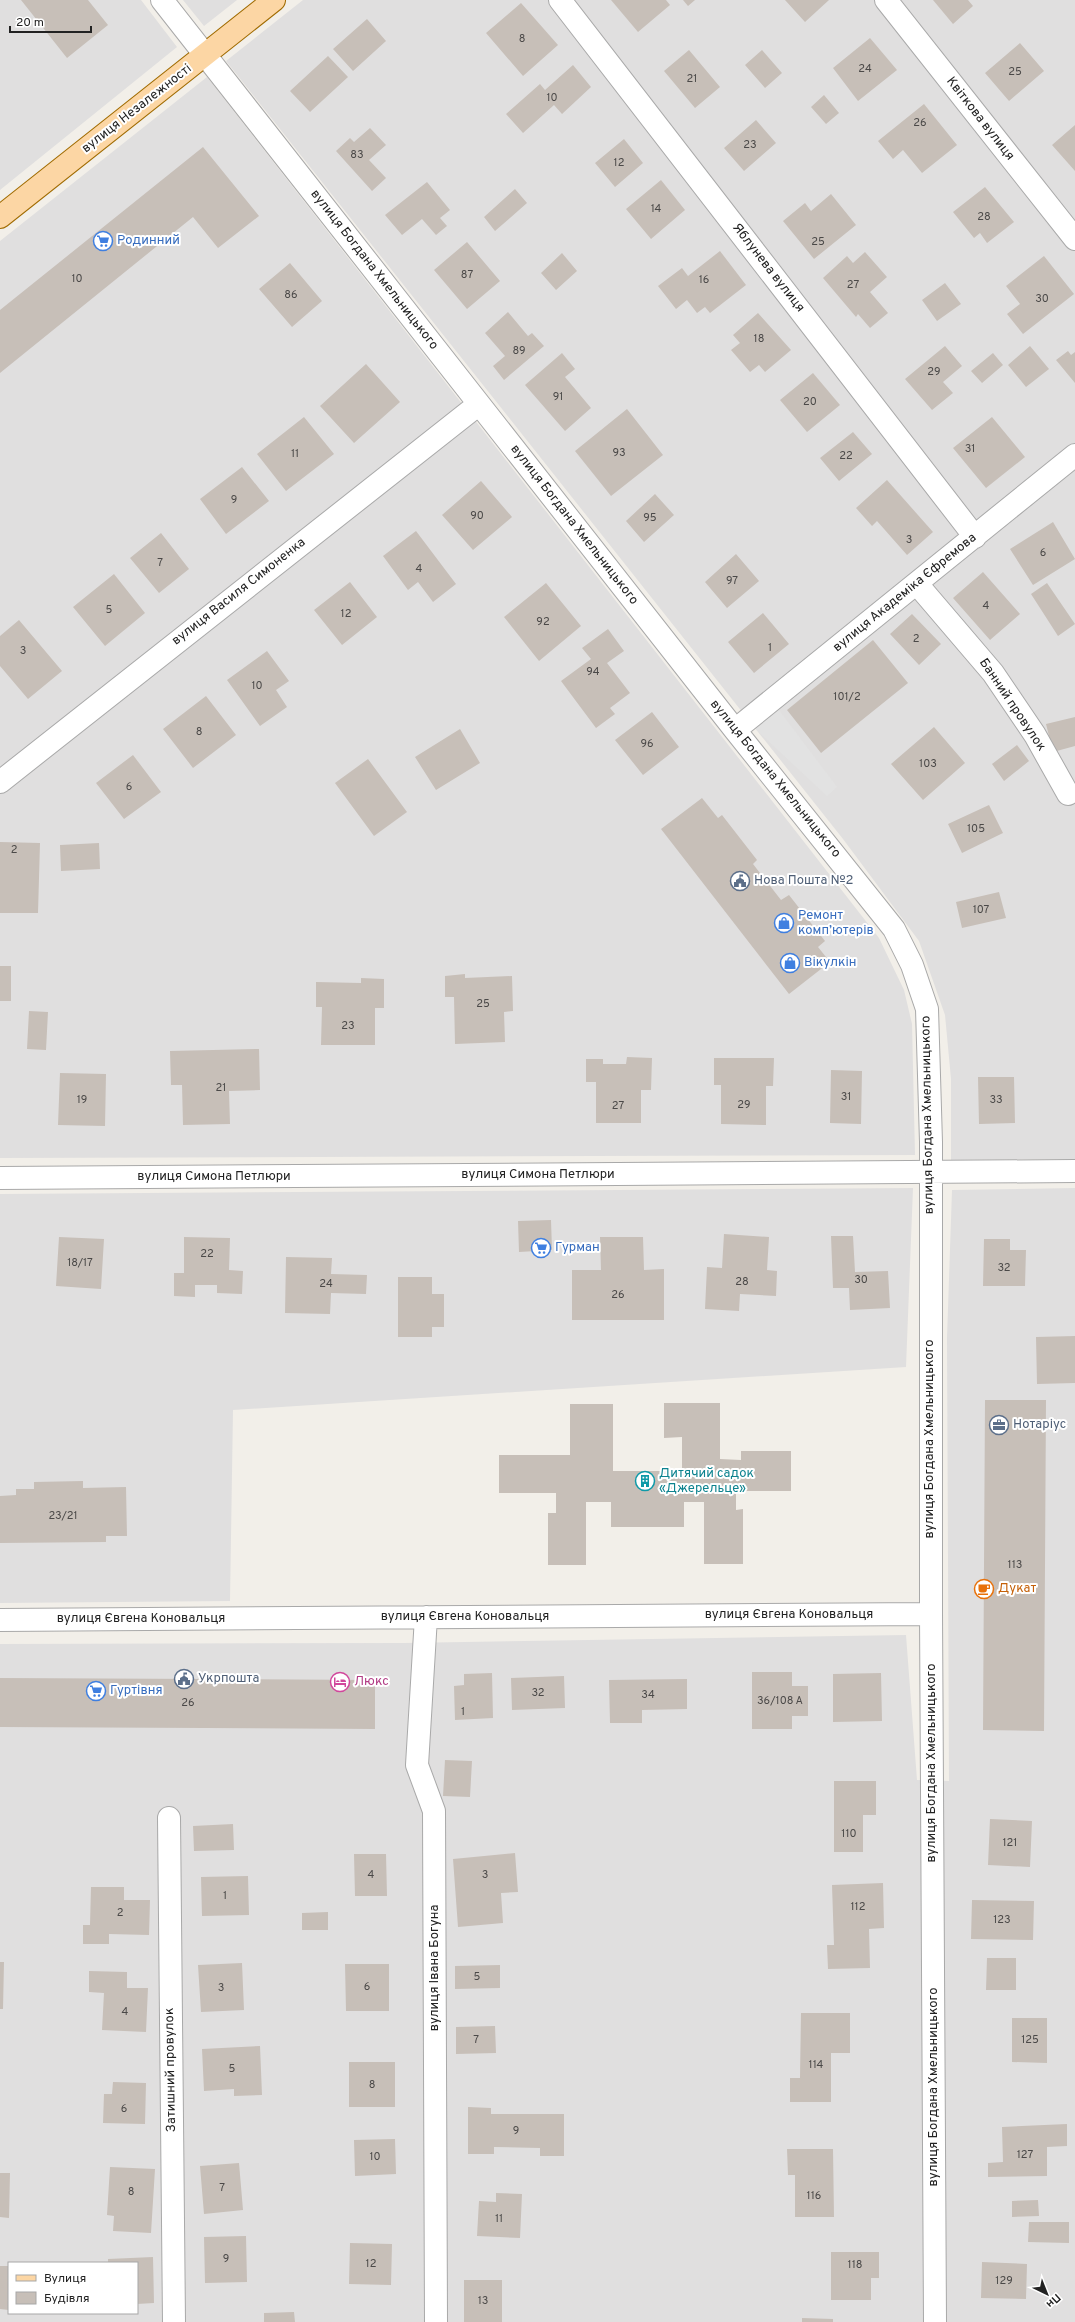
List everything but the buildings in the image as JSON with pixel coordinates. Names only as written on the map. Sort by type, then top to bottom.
[{"type":"main road","name":"вулиця Незалежності","points":[[0,217],[274,0]]},
{"type":"street","name":"вулиця Богдана Хмельницького","points":[[162,0],[735,730],[894,929],[912,965],[927,1009],[930,1171],[930,1614],[936,2322]]},
{"type":"street","name":"Яблунева вулиця","points":[[560,0],[975,537]]},
{"type":"street","name":"Квіткова вулиця","points":[[886,0],[1075,239]]},
{"type":"street","name":"вулиця Василя Симоненка","points":[[0,782],[479,404]]},
{"type":"street","name":"вулиця Академіка Єфремова","points":[[735,730],[918,584],[1075,455]]},
{"type":"street","name":"Банний провулок","points":[[918,584],[993,673],[1035,735],[1068,794]]},
{"type":"street","name":"вулиця Симона Петлюри","points":[[0,1178],[1075,1171]]},
{"type":"street","name":"вулиця Євгена Коновальця","points":[[0,1620],[930,1614]]},
{"type":"street","name":"вулиця Івана Богуна","points":[[426,1617],[417,1765],[434,1811],[436,2322]]},
{"type":"street","name":"Затишний провулок","points":[[169,1818],[174,2322]]},
{"type":"shaded area","points":[[0,0],[141,0],[177,47],[0,190]]},
{"type":"shaded area","points":[[183,0],[237,0],[204,26]]},
{"type":"shaded area","points":[[303,0],[1075,0],[1075,1159],[951,1160],[951,1079],[945,1015],[919,941],[843,839],[226,61]]},
{"type":"shaded area","points":[[207,77],[879,938],[904,990],[912,1024],[915,1155],[0,1158],[0,241]]},
{"type":"shaded area","points":[[772,701],[837,787],[827,796],[747,721]]},
{"type":"shaded area","points":[[913,1188],[906,1367],[233,1410],[230,1601],[0,1603],[0,1194]]},
{"type":"shaded area","points":[[1075,1188],[1075,2322],[0,2322],[0,1644],[404,1643],[906,1635],[917,1780],[949,1781],[947,1338],[952,1190]]},
{"type":"place","name":"Родинний","points":[[103,241]]},
{"type":"place","name":"Нова Пошта №2","points":[[740,881]]},
{"type":"place","name":"Ремонт комп’ютерів","points":[[784,923]]},
{"type":"place","name":"Вікулкін","points":[[790,963]]},
{"type":"place","name":"Гурман","points":[[541,1248]]},
{"type":"place","name":"Нотаріус","points":[[999,1425]]},
{"type":"place","name":"Дитячий садок «Джерельце»","points":[[645,1481]]},
{"type":"place","name":"Дукат","points":[[984,1589]]},
{"type":"place","name":"Укрпошта","points":[[184,1679]]},
{"type":"place","name":"Люкс","points":[[340,1682]]},
{"type":"place","name":"Гуртівня","points":[[96,1691]]}]
